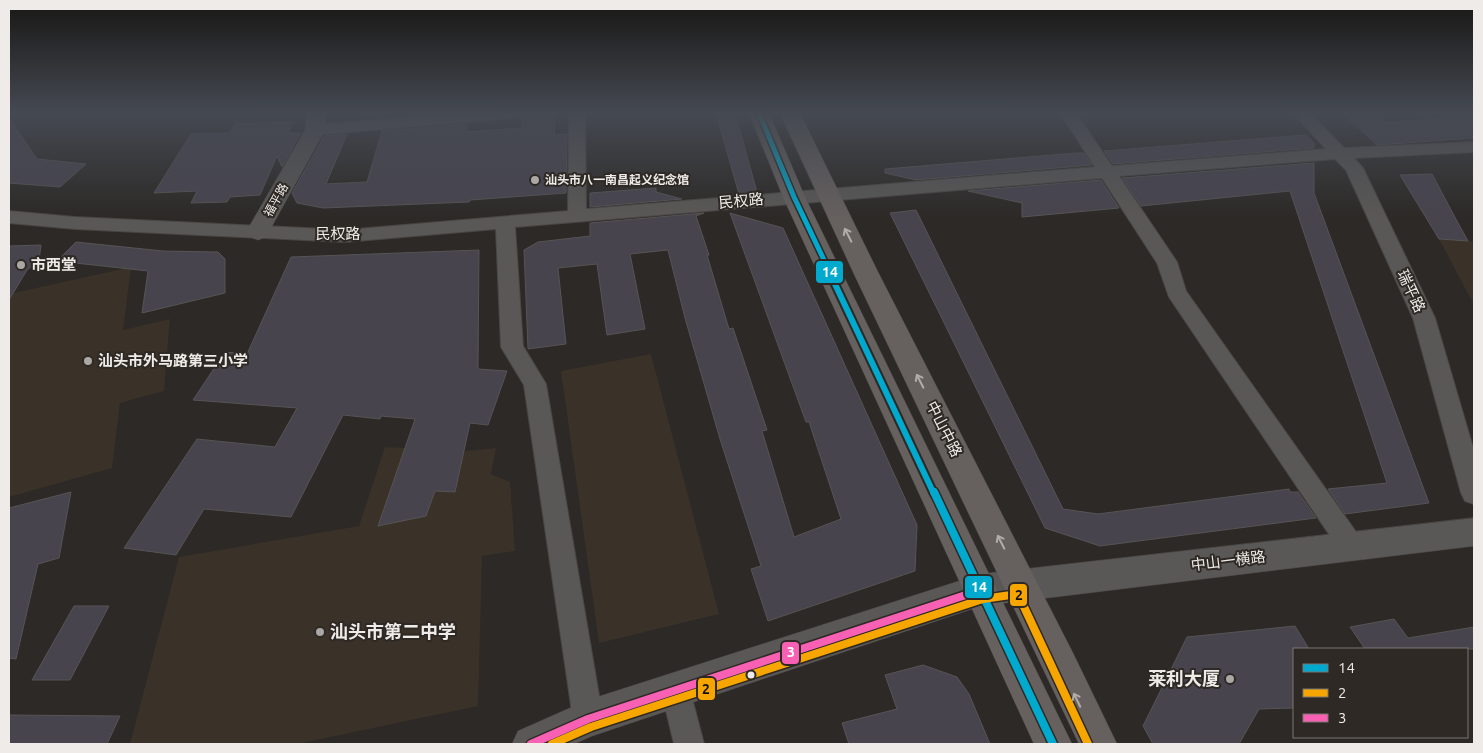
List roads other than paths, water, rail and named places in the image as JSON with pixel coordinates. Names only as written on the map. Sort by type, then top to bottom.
[{"type":"main road","points":[[774,148],[794,197],[1053,744]]},
{"type":"main road","name":"中山中路","points":[[806,148],[827,194],[1022,585],[1098,744]]},
{"type":"street","name":"福平路","points":[[258,232],[301,148]]},
{"type":"street","points":[[577,148],[578,216]]},
{"type":"street","points":[[1091,148],[1167,262],[1176,292],[1352,547]]},
{"type":"street","name":"瑞平路","points":[[1335,148],[1354,168],[1424,318],[1474,493]]},
{"type":"street","name":"民权路","points":[[9,217],[75,223],[345,236],[827,194],[1340,153],[1449,148]]},
{"type":"street","points":[[505,222],[512,347],[535,384],[588,719]]},
{"type":"street","name":"中山一横路","points":[[531,744],[588,719],[981,590],[1474,532]]},
{"type":"street","points":[[676,690],[689,744]]},
{"type":"place","name":"汕头市八一南昌起义纪念馆","points":[[535,180]]},
{"type":"place","name":"市西堂","points":[[21,265]]},
{"type":"place","name":"汕头市外马路第三小学","points":[[88,361]]},
{"type":"place","name":"汕头市第二中学","points":[[320,632]]},
{"type":"place","name":"莱利大厦","points":[[1230,679]]}]
